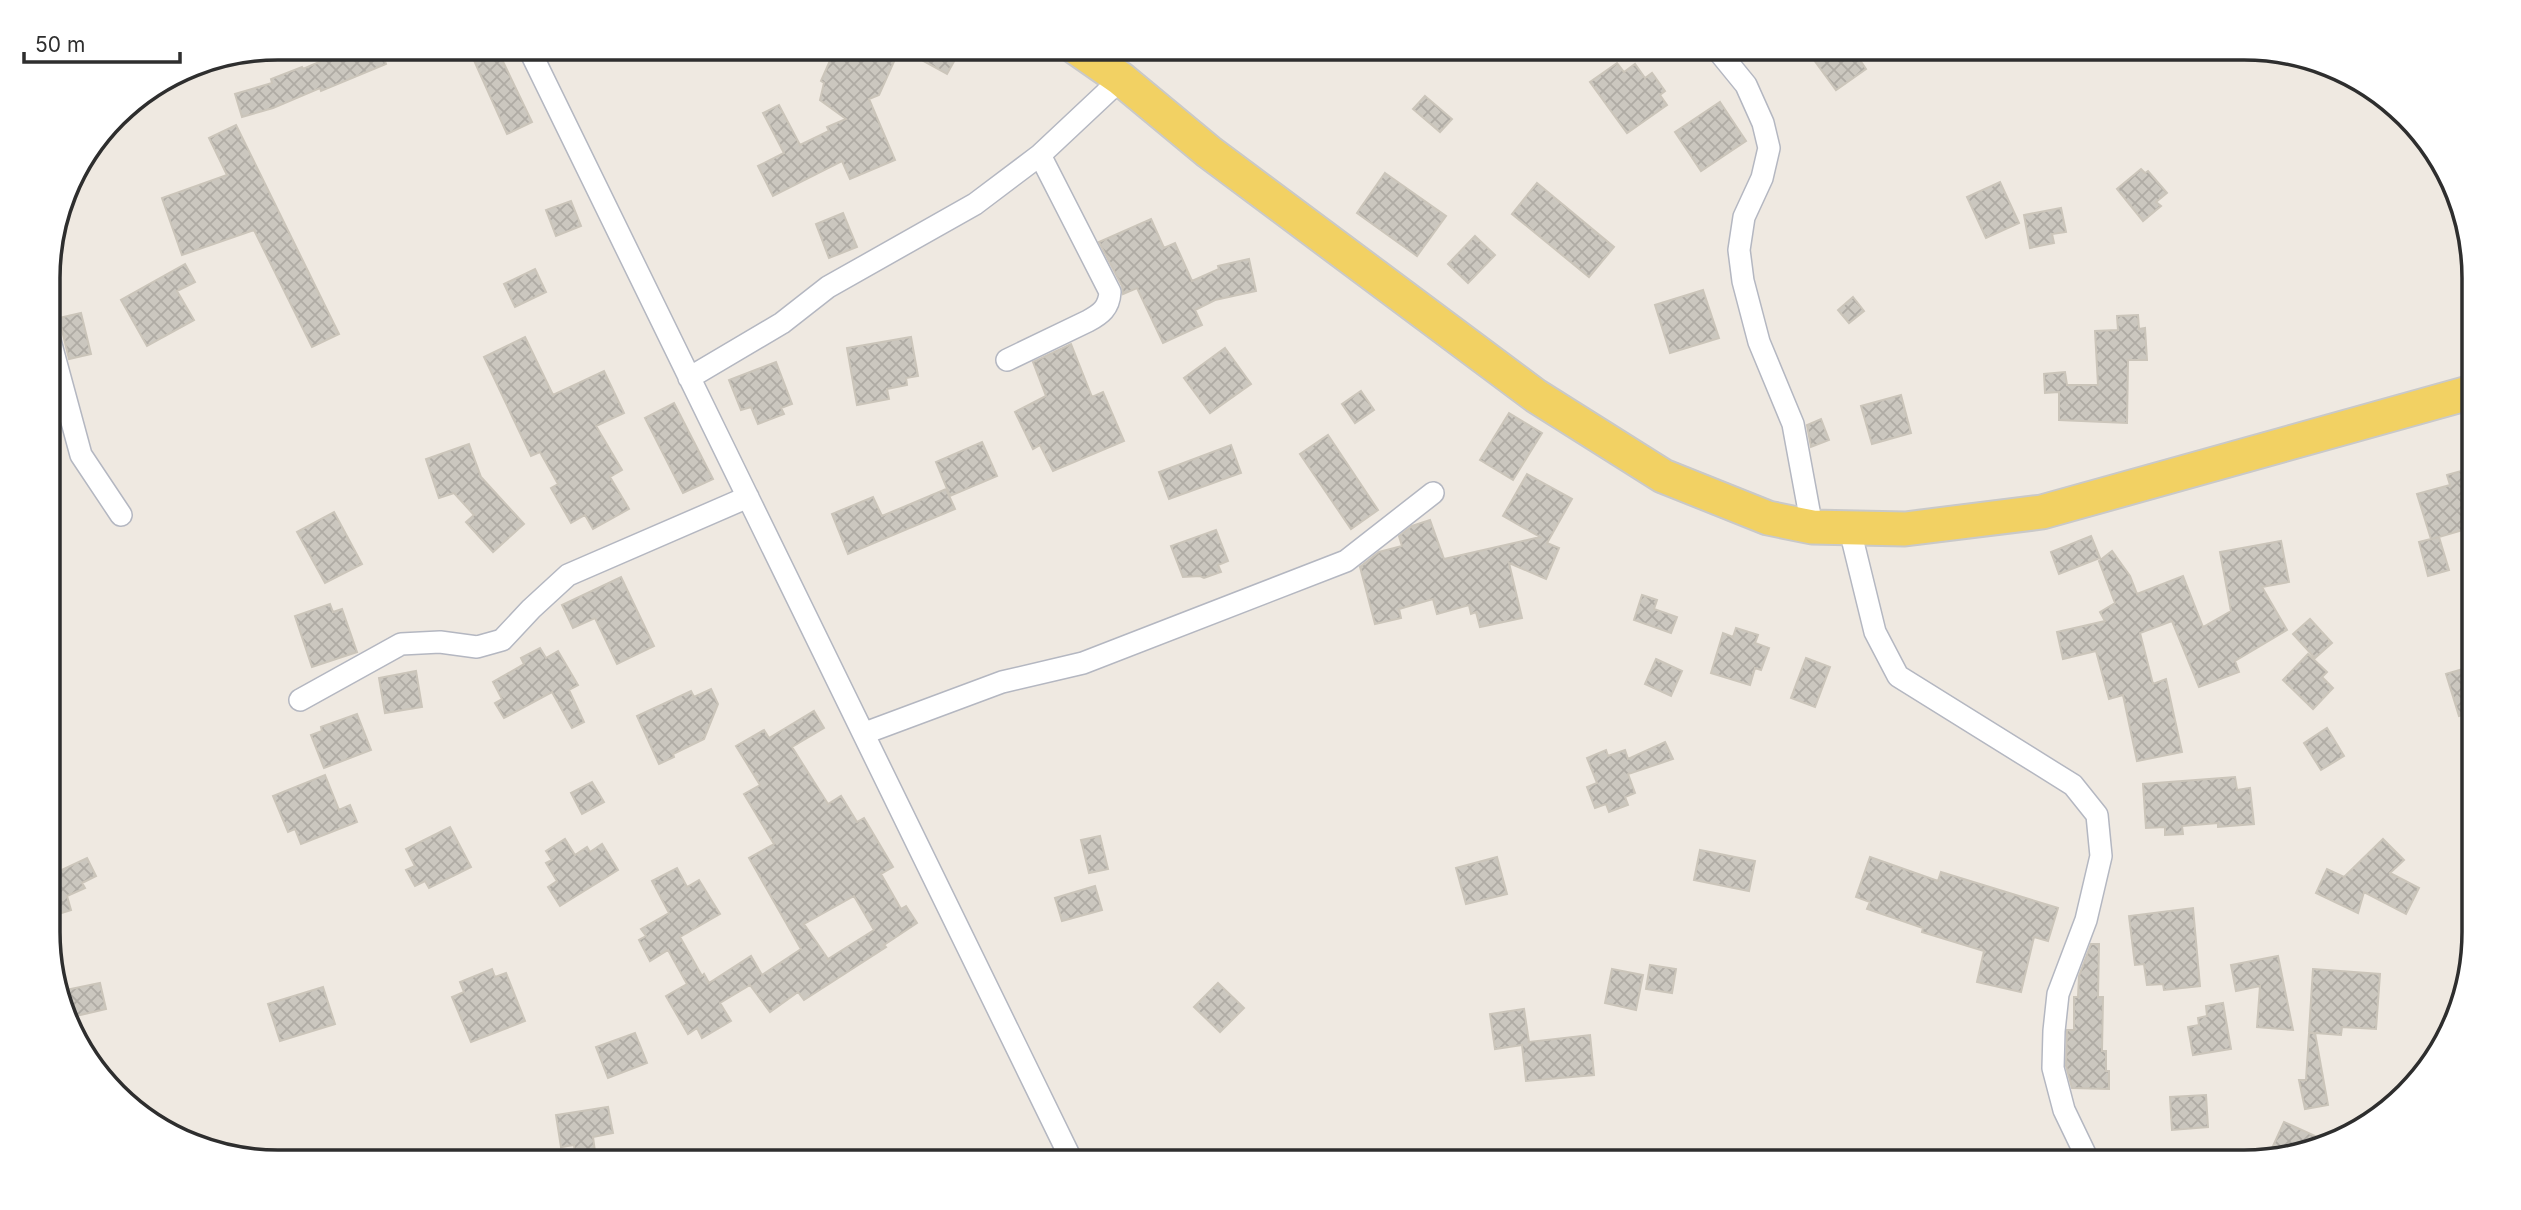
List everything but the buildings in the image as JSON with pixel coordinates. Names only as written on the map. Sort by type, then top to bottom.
[{"type":"main road","points":[[1094,60],[1121,79],[1209,152],[1536,396],[1663,476],[1768,518],[1812,527],[1850,530],[1905,529],[2042,512],[2462,395]]},
{"type":"street","points":[[534,60],[1067,1150]]},
{"type":"street","points":[[1726,60],[1746,85],[1763,123],[1769,148],[1762,178],[1744,217],[1739,250],[1743,281],[1759,342],[1793,424],[1812,527]]},
{"type":"street","points":[[689,378],[782,323],[828,287],[975,204],[1040,155],[1121,79]]},
{"type":"street","points":[[1007,360],[1101,314],[1109,302],[1110,292],[1040,155]]},
{"type":"street","points":[[60,378],[81,455],[121,515]]},
{"type":"street","points":[[864,733],[1002,682],[1083,663],[1346,561],[1433,493]]},
{"type":"street","points":[[300,700],[401,645],[440,642],[477,647],[502,640],[568,575],[748,497]]},
{"type":"street","points":[[1850,530],[1875,632],[1898,676],[2073,785],[2097,815],[2101,856],[2086,920],[2058,994],[2054,1031],[2053,1068],[2062,1100],[2084,1150]]}]
